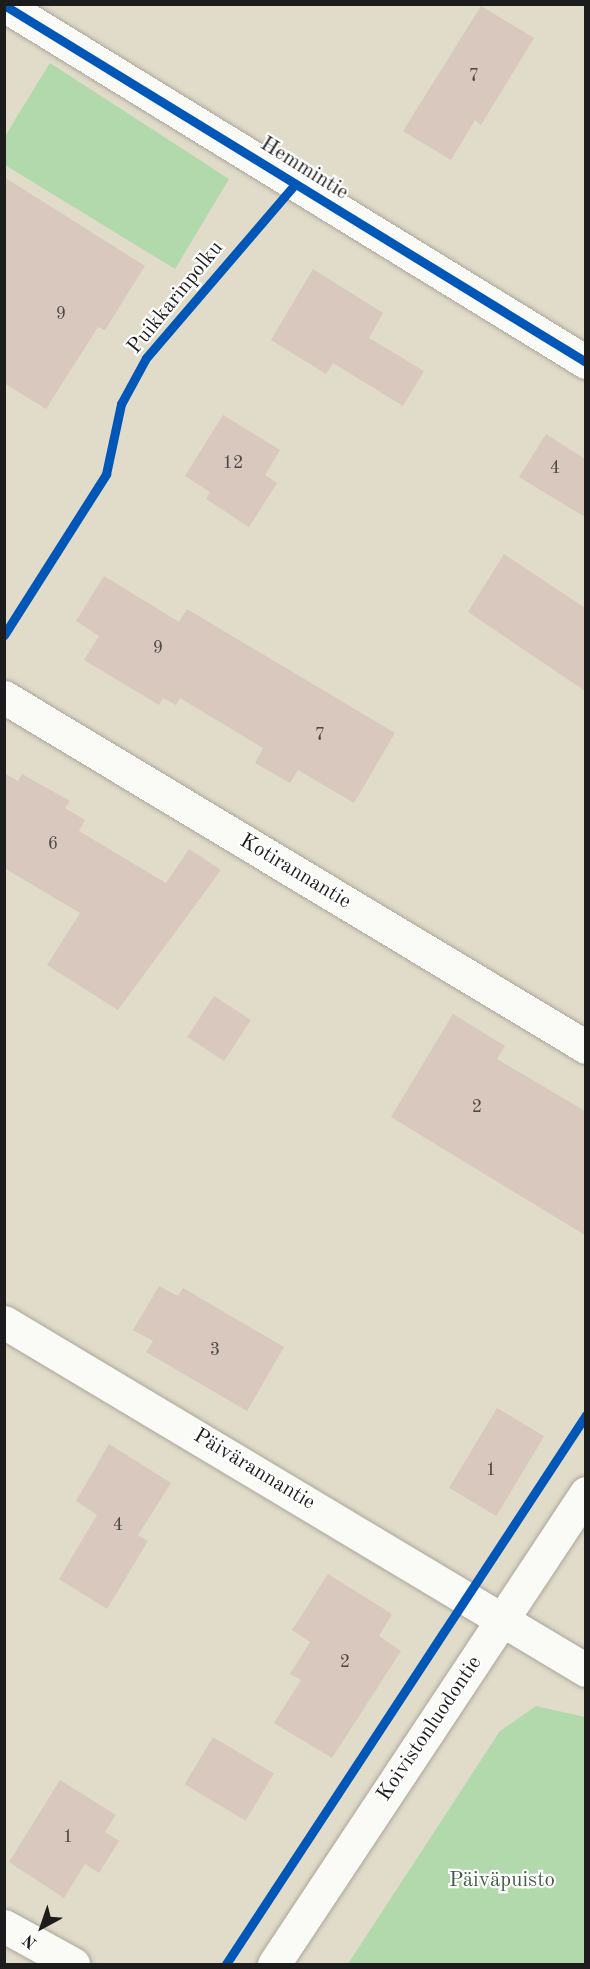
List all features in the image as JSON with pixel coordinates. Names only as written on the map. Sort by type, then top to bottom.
[{"type":"street","name":"Hemmintie","points":[[4,6],[585,362]]},
{"type":"street","name":"Kotirannantie","points":[[4,697],[585,1047]]},
{"type":"street","name":"Päivärannantie","points":[[4,1322],[504,1618],[585,1670]]},
{"type":"street","name":"Koivistonluodontie","points":[[274,1965],[585,1492]]},
{"type":"street","points":[[4,1926],[73,1965]]},
{"type":"green space","points":[[50,63],[229,179],[175,269],[5,165],[5,136]]},
{"type":"green space","name":"Päiväpuisto","points":[[536,1706],[585,1717],[585,1964],[348,1964],[500,1731]]},
{"type":"building","points":[[481,6],[534,38],[481,125],[475,120],[451,160],[403,131]]},
{"type":"building","points":[[4,177],[145,266],[105,330],[98,327],[46,409],[4,383]]},
{"type":"building","points":[[313,269],[383,313],[369,338],[424,371],[403,406],[333,363],[326,374],[271,340]]},
{"type":"building","points":[[223,415],[280,450],[265,475],[277,483],[249,527],[206,499],[210,492],[185,476]]},
{"type":"building","points":[[546,434],[585,459],[585,517],[519,477]]},
{"type":"building","points":[[504,554],[585,608],[585,691],[468,612]]},
{"type":"building","points":[[104,576],[179,622],[187,609],[395,733],[354,803],[298,770],[290,783],[255,763],[263,748],[180,698],[176,705],[163,698],[159,705],[84,660],[99,636],[76,621]]},
{"type":"building","points":[[4,773],[18,781],[22,774],[70,801],[65,808],[85,820],[79,831],[166,883],[189,849],[221,870],[118,1010],[47,965],[80,913],[4,868]]},
{"type":"building","points":[[214,996],[251,1020],[224,1061],[187,1037]]},
{"type":"building","points":[[453,1014],[505,1046],[497,1059],[585,1111],[585,1235],[391,1117]]},
{"type":"building","points":[[159,1286],[178,1296],[183,1288],[284,1347],[247,1411],[146,1352],[153,1341],[133,1330]]},
{"type":"building","points":[[497,1408],[544,1436],[496,1516],[449,1488]]},
{"type":"building","points":[[109,1444],[171,1483],[138,1535],[148,1541],[107,1609],[59,1579],[97,1515],[76,1501]]},
{"type":"building","points":[[328,1574],[392,1614],[379,1636],[401,1651],[332,1758],[274,1723],[301,1680],[290,1674],[310,1642],[292,1630]]},
{"type":"building","points":[[213,1737],[274,1774],[246,1821],[185,1784]]},
{"type":"building","points":[[60,1780],[116,1815],[105,1832],[119,1841],[99,1873],[85,1864],[64,1898],[9,1862]]},
{"type":"cycle path","points":[[4,5],[586,362]]},
{"type":"cycle path","name":"Puikkarinpolku","points":[[4,635],[106,474],[121,404],[146,358],[295,184]]},
{"type":"cycle path","points":[[226,1964],[586,1415]]}]
